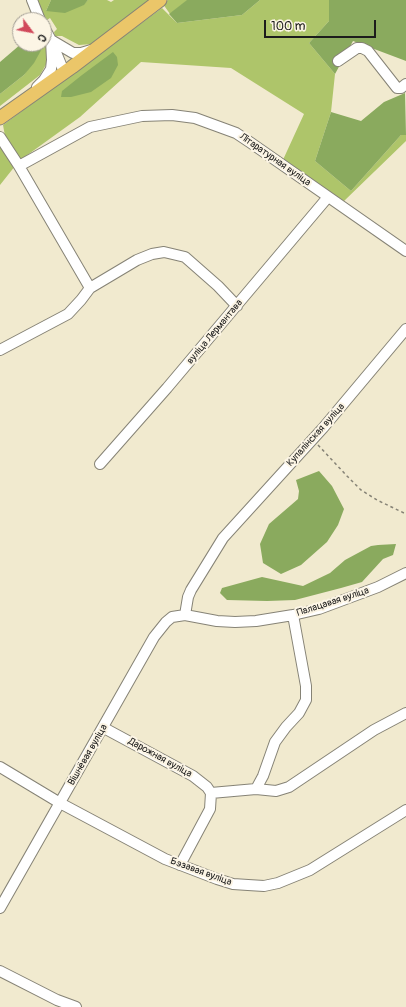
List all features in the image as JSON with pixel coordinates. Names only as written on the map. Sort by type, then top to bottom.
[{"type":"main road","points":[[0,118],[160,0]]},
{"type":"street","points":[[32,0],[37,12]]},
{"type":"street","points":[[52,41],[73,53],[81,53],[95,49]]},
{"type":"street","points":[[52,41],[59,48],[68,69]]},
{"type":"street","points":[[338,61],[357,48],[362,48],[368,51],[397,88],[401,88],[406,84]]},
{"type":"street","points":[[18,105],[44,80],[51,69],[52,52]]},
{"type":"street","name":"Літаратурная вуліца","points":[[19,166],[90,127],[142,116],[172,115],[195,118],[236,133],[273,157],[406,251]]},
{"type":"street","points":[[0,137],[19,166],[90,288]]},
{"type":"street","name":"вуліца Лермантава","points":[[100,464],[167,388],[328,197]]},
{"type":"street","points":[[0,350],[68,314],[90,288],[137,260],[152,254],[164,252],[185,257],[218,286],[237,306]]},
{"type":"street","name":"Купалінская вуліца","points":[[185,615],[191,590],[223,538],[313,440],[406,329]]},
{"type":"street","name":"Палацавая вуліца","points":[[185,615],[235,622],[262,620],[293,615],[319,609],[378,587],[406,573]]},
{"type":"street","name":"Вішнёвая вуліца","points":[[0,908],[160,628],[172,617],[185,615]]},
{"type":"street","points":[[256,790],[263,776],[275,742],[299,713],[306,700],[306,686],[293,615]]},
{"type":"street","points":[[180,865],[210,809],[211,793],[256,790],[276,791],[289,787],[374,730],[406,713]]},
{"type":"street","name":"Дарожная вуліца","points":[[104,728],[193,776],[207,786],[211,793]]},
{"type":"street","name":"Бэзавая вуліца","points":[[0,767],[60,803],[145,849],[180,865],[233,884],[264,886],[278,883],[310,870],[406,810]]},
{"type":"street","points":[[0,971],[57,1000],[76,1007]]},
{"type":"path","points":[[313,440],[362,490],[377,500],[406,514]]},
{"type":"green space","points":[[36,0],[51,0],[46,11],[83,5],[88,0],[107,0],[111,2],[114,0],[149,0],[136,12],[92,44],[79,45],[62,36],[55,36],[54,32],[57,29],[52,21],[52,12],[40,12]]},
{"type":"green space","points":[[51,0],[88,0],[84,5],[65,13],[46,11]]},
{"type":"green space","points":[[168,0],[188,0],[170,14],[163,4]]},
{"type":"green space","points":[[187,0],[260,0],[242,15],[177,23],[169,14]]},
{"type":"green space","points":[[260,0],[329,0],[329,21],[309,43],[335,74],[331,112],[315,161],[351,191],[401,135],[406,135],[406,141],[344,201],[282,162],[304,114],[231,68],[141,62],[80,117],[19,161],[0,185],[0,141],[5,136],[3,125],[162,8],[177,23],[242,15]]},
{"type":"green space","points":[[329,0],[406,0],[406,61],[353,41],[335,74],[309,43],[329,21]]},
{"type":"green space","points":[[12,52],[40,52],[34,63],[24,75],[0,94],[0,62]]},
{"type":"green space","points":[[39,52],[49,52],[48,61],[40,75],[0,106],[0,94],[24,75]]},
{"type":"green space","points":[[113,52],[117,57],[118,65],[111,78],[91,92],[71,97],[61,97],[62,91]]},
{"type":"green space","points":[[405,93],[406,135],[401,135],[351,191],[315,161],[331,112],[361,121],[384,102]]},
{"type":"green space","points":[[319,471],[332,486],[344,509],[338,525],[327,542],[301,565],[281,574],[263,563],[260,544],[269,524],[298,499],[299,491],[296,480]]},
{"type":"green space","points":[[396,544],[393,555],[383,559],[362,582],[341,588],[295,600],[227,600],[220,593],[222,588],[262,577],[303,586],[330,573],[345,560],[371,546]]}]
